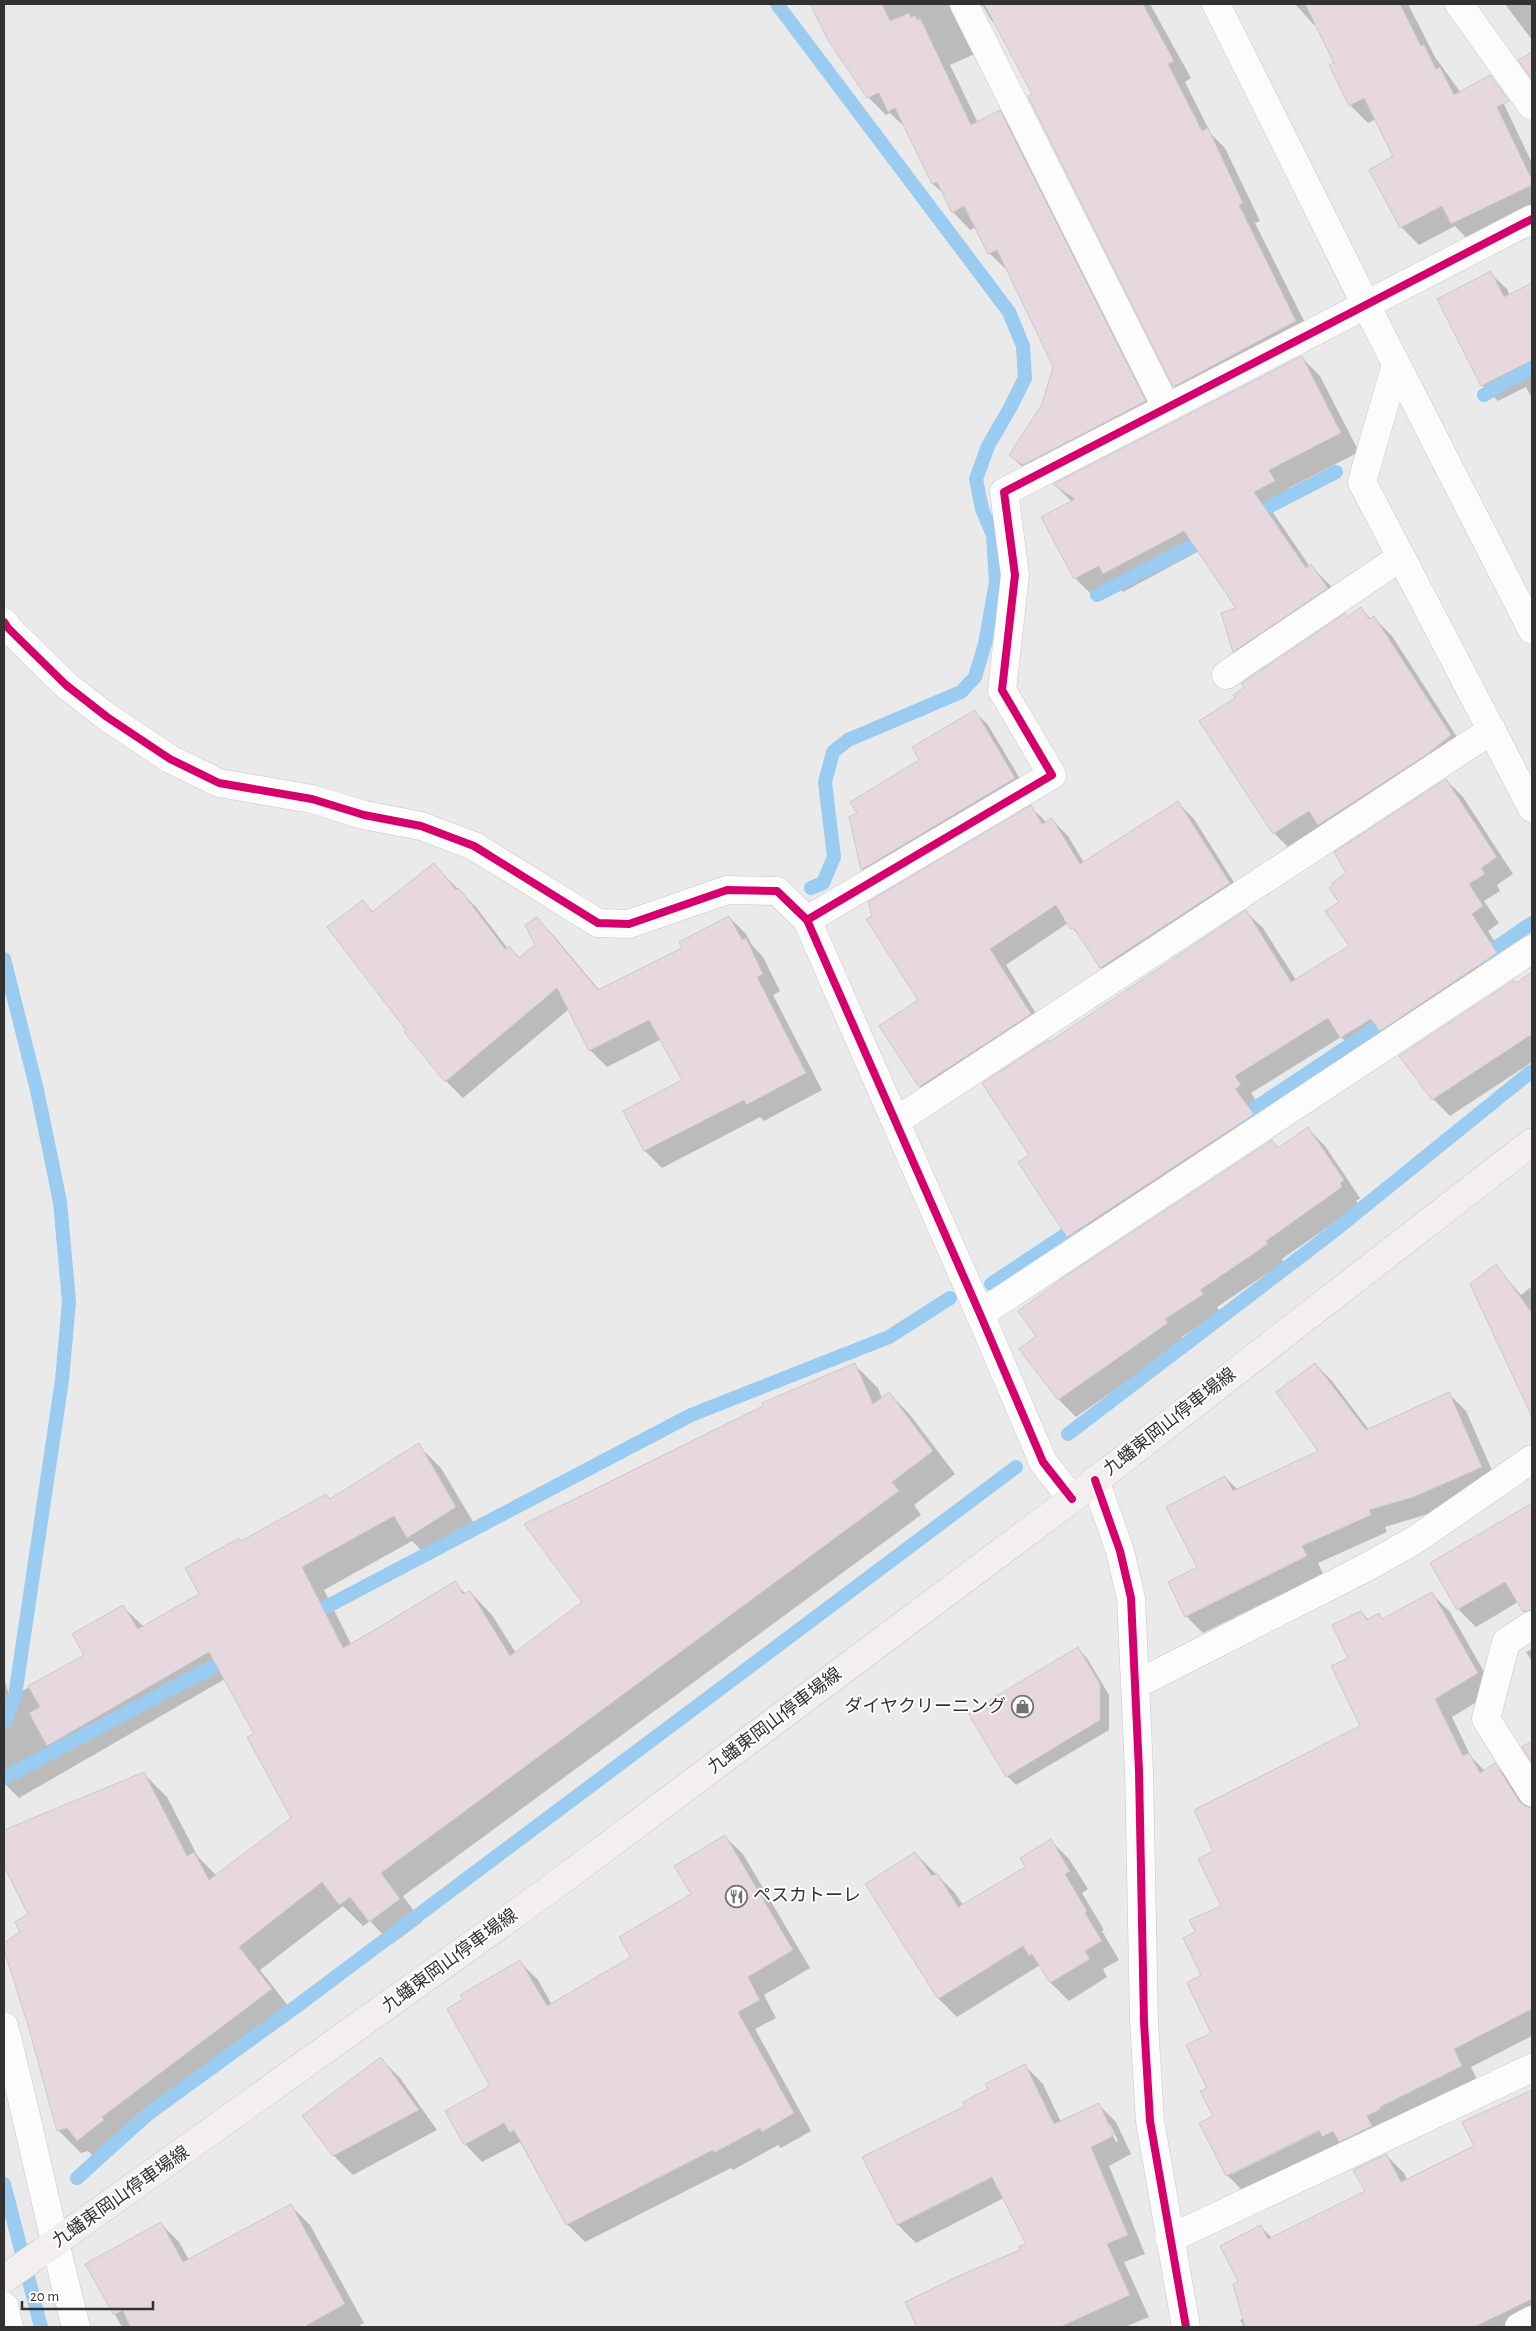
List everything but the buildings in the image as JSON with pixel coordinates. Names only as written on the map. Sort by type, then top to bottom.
[{"type":"main road","name":"九蟠東岡山停車場線","points":[[5,2279],[550,1889],[1072,1499],[1532,1142]]},
{"type":"street","points":[[964,4],[1166,407]]},
{"type":"street","points":[[1216,4],[1366,305],[1532,630]]},
{"type":"street","points":[[1459,4],[1532,106]]},
{"type":"street","points":[[807,920],[1052,775],[1002,690],[1015,576],[1004,492],[1532,218]]},
{"type":"street","points":[[1396,364],[1362,482],[1532,808]]},
{"type":"street","points":[[1226,675],[1402,557]]},
{"type":"street","points":[[4,622],[66,685],[107,717],[170,759],[219,782],[312,799],[364,815],[421,826],[474,846],[598,923],[630,924],[727,890],[778,892],[807,920],[1043,1462],[1072,1499]]},
{"type":"street","points":[[896,1121],[1492,730]]},
{"type":"street","points":[[980,1314],[1532,949]]},
{"type":"street","points":[[1135,1685],[1367,1567],[1415,1540],[1532,1459]]},
{"type":"street","points":[[1095,1480],[1120,1551],[1131,1598],[1144,2022],[1150,2121],[1186,2327]]},
{"type":"street","points":[[1532,1625],[1506,1642],[1486,1719],[1532,1792]]},
{"type":"street","points":[[4,2026],[23,2100],[45,2251],[76,2327]]},
{"type":"street","points":[[1170,2239],[1532,2068]]},
{"type":"street","points":[[4,2306],[9,2327]]},
{"type":"street","points":[[1519,2327],[1532,2320]]},
{"type":"waterway","points":[[777,4],[1009,312],[1023,346],[1025,378],[988,446],[976,479],[982,509],[993,535],[996,582],[985,644],[975,677],[961,692],[848,740],[833,752],[825,782],[834,857],[823,883],[811,888]]},
{"type":"waterway","points":[[1484,395],[1532,367]]},
{"type":"waterway","points":[[1249,517],[1336,472]]},
{"type":"waterway","points":[[1097,595],[1210,537]]},
{"type":"waterway","points":[[1479,959],[1532,923]]},
{"type":"waterway","points":[[4,959],[37,1090],[60,1202],[69,1302],[62,1380],[15,1696],[4,1723]]},
{"type":"waterway","points":[[1237,1120],[1392,1017]]},
{"type":"waterway","points":[[1068,1434],[1329,1235],[1532,1071]]},
{"type":"waterway","points":[[991,1284],[1080,1225]]},
{"type":"waterway","points":[[307,1617],[691,1415],[889,1337],[950,1298]]},
{"type":"waterway","points":[[77,2178],[148,2114],[297,2006],[1016,1467]]},
{"type":"waterway","points":[[4,1778],[233,1656]]},
{"type":"waterway","points":[[4,2184],[41,2327]]},
{"type":"cycle path","points":[[807,920],[1052,775],[1002,690],[1015,575],[1004,492],[1532,219]]},
{"type":"cycle path","points":[[4,622],[66,685],[107,717],[170,759],[219,783],[312,799],[364,815],[421,826],[474,846],[598,923],[629,924],[727,890],[777,891],[807,920],[1043,1462],[1072,1499]]},
{"type":"cycle path","points":[[1095,1480],[1120,1551],[1131,1598],[1139,1771],[1144,2022],[1150,2121],[1186,2327]]},
{"type":"place","name":"ダイヤクリーニング","points":[[1022,1707]]},
{"type":"place","name":"ペスカトーレ","points":[[737,1896]]}]
